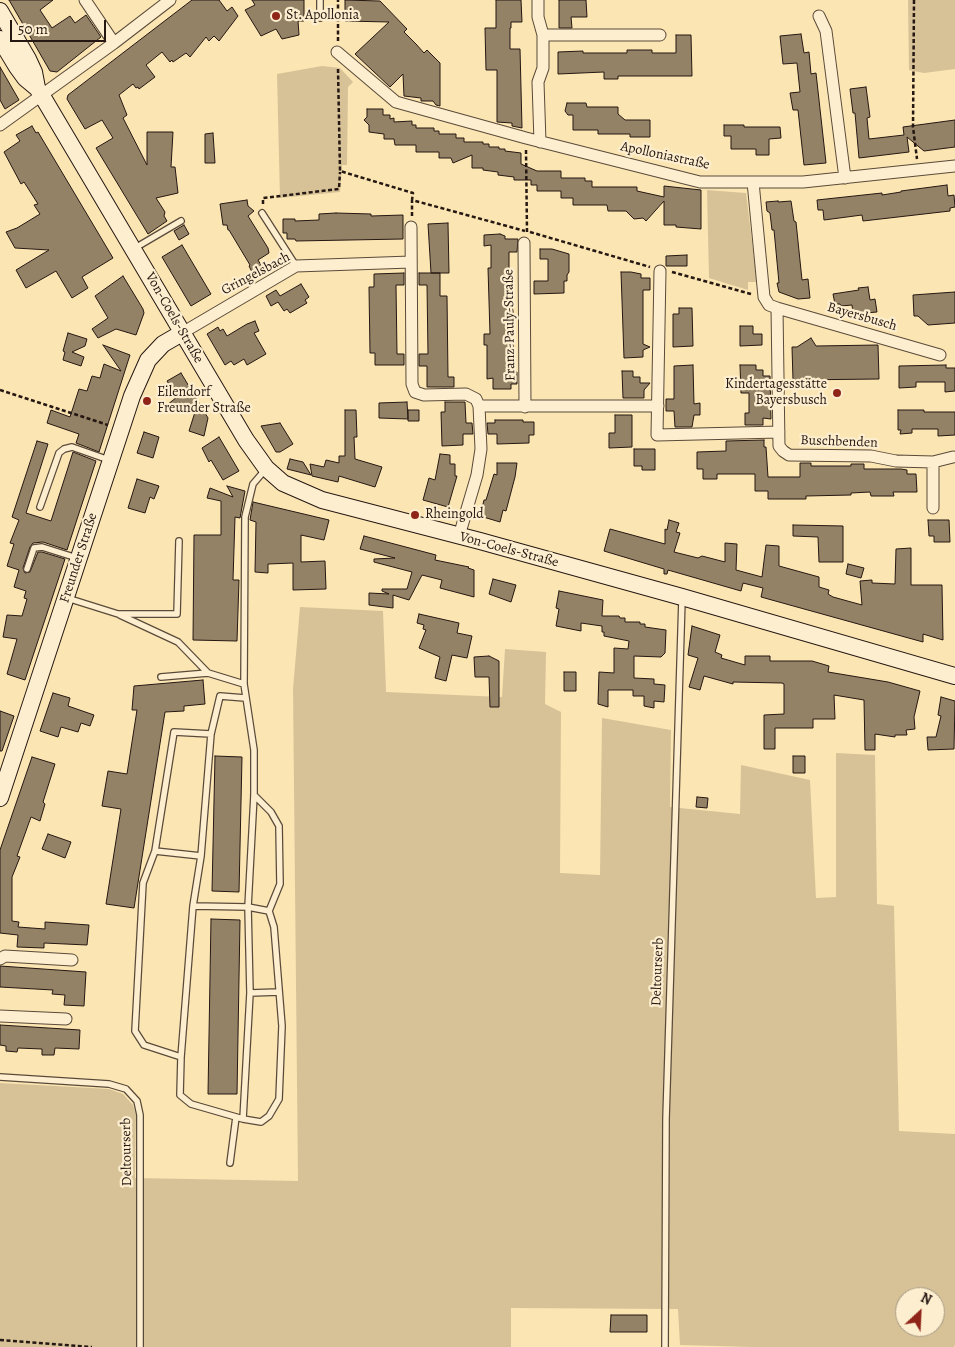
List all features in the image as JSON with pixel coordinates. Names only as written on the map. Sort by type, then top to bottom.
[{"type":"main road","name":"Von-Coels-Straße","points":[[0,11],[28,59],[39,91]]},
{"type":"main road","name":"Von-Coels-Straße","points":[[0,39],[16,67],[39,91],[246,440],[266,468],[283,483],[322,500],[682,597],[955,676]]},
{"type":"main road","name":"Freunder Straße","points":[[0,798],[135,388],[148,360],[163,344],[182,333]]},
{"type":"street","points":[[85,0],[114,43]]},
{"type":"street","points":[[0,125],[39,91],[114,43],[170,0]]},
{"type":"street","points":[[538,0],[538,17],[543,35],[543,68],[538,82],[540,142]]},
{"type":"street","points":[[819,16],[826,31],[845,178]]},
{"type":"street","points":[[543,35],[660,36]]},
{"type":"street","name":"Apolloniastraße","points":[[338,52],[396,102],[540,142],[700,182],[803,182],[955,166]]},
{"type":"street","points":[[752,182],[764,297],[769,304],[777,308]]},
{"type":"street","points":[[411,227],[412,384],[415,392],[424,395],[466,394],[476,399],[479,406],[481,449],[477,476],[460,536]]},
{"type":"street","name":"Franz-Pauly-Straße","points":[[524,243],[525,407]]},
{"type":"street","name":"Gringelsbach","points":[[182,333],[296,266],[411,262]]},
{"type":"street","points":[[660,271],[657,435],[778,432]]},
{"type":"street","name":"Bayersbusch","points":[[777,308],[940,355]]},
{"type":"street","name":"Buschbenden","points":[[777,308],[778,432],[779,446],[783,451],[790,455],[871,456],[896,461],[933,462],[953,457]]},
{"type":"street","points":[[479,406],[658,406]]},
{"type":"street","points":[[933,462],[933,508]]},
{"type":"street","points":[[0,959],[5,956],[72,960]]},
{"type":"street","points":[[0,1016],[66,1020]]},
{"type":"lane","points":[[320,0],[320,18]]},
{"type":"lane","points":[[262,213],[296,266]]},
{"type":"lane","points":[[134,249],[181,221]]},
{"type":"lane","points":[[40,507],[58,453],[64,449],[72,447],[111,460]]},
{"type":"lane","points":[[230,1164],[239,1118],[250,993],[248,907],[254,795],[254,750],[244,684],[245,517],[253,484],[266,468]]},
{"type":"lane","points":[[118,614],[177,614],[179,541]]},
{"type":"lane","points":[[27,569],[34,548],[42,547],[79,559]]},
{"type":"lane","name":"Deltourserb","points":[[665,1347],[666,1119],[682,597]]},
{"type":"lane","points":[[66,598],[118,614],[178,642],[208,673]]},
{"type":"lane","points":[[161,677],[208,673],[244,684]]},
{"type":"lane","points":[[245,698],[220,696],[211,734],[202,856],[193,906],[181,1057],[180,1095],[191,1104],[260,1122],[269,1116],[279,1099],[282,1026],[274,927],[269,911],[280,884],[279,826],[271,812],[254,795]]},
{"type":"lane","points":[[181,1057],[144,1045],[135,1031],[143,883],[155,851],[174,732],[211,734]]},
{"type":"lane","points":[[155,851],[202,856]]},
{"type":"lane","points":[[193,906],[248,907],[269,911]]},
{"type":"lane","points":[[250,993],[279,992]]},
{"type":"lane","name":"Deltourserb","points":[[0,1077],[109,1084],[126,1089],[137,1101],[140,1115],[140,1347]]},
{"type":"path","points":[[262,213],[263,198],[339,189],[338,0]]},
{"type":"path","points":[[914,0],[913,127],[918,170]]},
{"type":"path","points":[[526,138],[527,231]]},
{"type":"path","points":[[340,172],[412,193],[411,227]]},
{"type":"path","points":[[412,200],[527,231],[660,271],[675,272],[764,297]]},
{"type":"path","points":[[0,390],[121,429]]},
{"type":"path","points":[[0,1340],[92,1347]]},
{"type":"shaded area","points":[[908,0],[955,0],[955,69],[924,73],[909,70]]},
{"type":"shaded area","points":[[322,66],[340,68],[353,82],[348,87],[347,165],[342,165],[340,192],[280,198],[277,74]]},
{"type":"shaded area","points":[[707,190],[746,193],[757,282],[748,282],[748,290],[709,278]]},
{"type":"shaded area","points":[[300,607],[383,611],[386,692],[502,697],[505,649],[546,652],[545,704],[561,712],[560,873],[600,875],[602,718],[671,730],[670,807],[740,814],[741,765],[810,780],[816,898],[836,897],[836,753],[875,755],[877,904],[894,906],[899,1131],[955,1134],[954,1347],[680,1345],[678,1309],[511,1308],[511,1347],[0,1347],[0,1083],[109,1089],[123,1094],[133,1105],[136,1115],[135,1178],[298,1181],[293,689]]},
{"type":"building","points":[[9,0],[53,0],[40,10],[52,28],[70,16],[75,23],[86,15],[101,37],[57,72],[50,71]]},
{"type":"building","points":[[192,0],[219,0],[227,11],[232,7],[238,16],[219,41],[214,36],[209,41],[206,37],[190,57],[186,53],[170,62],[162,52],[146,65],[155,77],[139,89],[133,84],[119,95],[127,115],[123,118],[147,165],[147,132],[173,132],[171,167],[175,167],[178,193],[156,198],[165,212],[164,216],[167,221],[148,234],[96,148],[113,138],[102,120],[85,129],[67,99],[68,95]]},
{"type":"building","name":"St. Apollonia","points":[[252,0],[304,0],[304,21],[298,21],[299,35],[282,39],[276,29],[261,36],[245,10],[255,5]]},
{"type":"building","points":[[345,0],[380,1],[407,29],[404,32],[424,53],[427,50],[440,63],[440,106],[436,105],[433,101],[421,101],[421,98],[404,96],[403,74],[390,87],[355,54],[389,22],[345,21]]},
{"type":"building","points":[[496,0],[521,0],[522,22],[511,22],[510,49],[520,49],[522,128],[512,126],[512,123],[497,122],[497,70],[486,70],[485,28],[496,28]]},
{"type":"building","points":[[559,0],[586,0],[587,17],[571,17],[572,28],[559,28]]},
{"type":"building","points":[[801,34],[804,53],[809,52],[811,74],[816,73],[826,163],[804,165],[798,110],[793,110],[790,93],[800,92],[797,63],[783,64],[780,36]]},
{"type":"building","points":[[676,35],[691,35],[692,76],[618,76],[618,79],[604,79],[604,72],[558,74],[558,52],[627,53],[627,50],[652,50],[652,53],[676,53]]},
{"type":"building","points":[[0,67],[19,100],[5,109],[0,100]]},
{"type":"building","points":[[866,87],[870,117],[867,118],[869,139],[904,135],[903,127],[955,120],[955,147],[924,151],[907,137],[909,152],[859,158],[855,113],[853,113],[850,89]]},
{"type":"building","points":[[567,103],[586,103],[587,107],[618,107],[618,114],[625,120],[650,120],[650,137],[630,137],[630,134],[598,134],[598,130],[573,130],[573,115],[568,115],[565,111]]},
{"type":"building","points":[[367,109],[383,109],[383,115],[390,115],[390,119],[394,118],[394,122],[412,121],[412,125],[416,125],[416,128],[434,128],[434,131],[439,131],[439,134],[456,134],[456,138],[464,138],[464,142],[483,142],[483,144],[489,144],[489,147],[499,147],[499,149],[505,149],[505,151],[521,153],[521,164],[537,171],[561,171],[561,178],[585,178],[585,181],[592,181],[592,187],[637,187],[637,191],[664,197],[664,186],[701,190],[701,229],[664,225],[664,201],[646,221],[643,218],[634,219],[626,211],[608,211],[607,205],[573,205],[573,198],[561,198],[561,191],[537,191],[537,185],[531,185],[531,180],[514,180],[514,177],[498,175],[498,172],[483,170],[483,168],[472,168],[472,155],[453,163],[451,158],[439,158],[439,152],[416,152],[416,145],[395,145],[394,139],[384,139],[384,134],[369,132],[369,125],[364,120],[367,117]]},
{"type":"building","points":[[724,125],[780,127],[781,138],[769,139],[769,155],[756,155],[756,149],[731,149],[731,136],[724,136]]},
{"type":"building","points":[[32,126],[36,133],[38,132],[113,258],[82,277],[88,288],[72,298],[56,271],[26,288],[16,270],[49,250],[15,248],[6,232],[17,228],[40,214],[34,205],[38,204],[24,182],[21,184],[4,152],[20,141],[16,135]]},
{"type":"building","points":[[213,133],[215,163],[205,163],[205,134]]},
{"type":"building","points":[[947,185],[948,196],[954,195],[955,207],[950,208],[950,211],[863,221],[862,215],[824,220],[823,210],[818,210],[817,200],[882,193],[882,195]]},
{"type":"building","points":[[247,200],[248,206],[254,211],[248,216],[268,248],[269,253],[258,260],[264,270],[254,276],[250,265],[228,230],[227,225],[223,225],[220,204]]},
{"type":"building","points":[[791,201],[794,221],[796,222],[802,280],[808,279],[810,298],[798,299],[779,292],[774,230],[772,230],[770,213],[767,211],[766,202]]},
{"type":"building","points":[[319,214],[371,214],[371,216],[403,215],[403,239],[296,241],[295,239],[287,239],[287,233],[283,233],[283,219],[295,219],[295,221],[319,220]]},
{"type":"building","points":[[448,223],[449,273],[431,273],[428,224]]},
{"type":"building","points":[[184,225],[189,234],[179,240],[174,231]]},
{"type":"building","points":[[500,234],[505,236],[505,239],[518,239],[517,252],[509,252],[509,273],[512,273],[510,306],[512,306],[513,311],[513,317],[510,317],[511,339],[513,339],[511,372],[517,372],[517,384],[511,384],[511,389],[493,389],[493,378],[487,379],[487,345],[484,345],[484,334],[490,334],[488,268],[491,268],[491,245],[484,246],[484,235]]},
{"type":"building","points":[[182,245],[211,294],[191,306],[162,257]]},
{"type":"building","points":[[540,249],[552,249],[569,254],[569,272],[567,281],[564,281],[564,293],[534,294],[534,281],[548,281],[548,259],[540,259]]},
{"type":"building","points":[[687,255],[687,266],[666,266],[666,256]]},
{"type":"building","points":[[621,272],[641,274],[641,278],[650,278],[650,290],[643,290],[643,344],[650,347],[643,350],[643,357],[624,358]]},
{"type":"building","points":[[404,273],[404,285],[396,285],[397,354],[404,354],[404,365],[375,365],[375,353],[370,353],[369,287],[374,287],[374,274]]},
{"type":"building","points":[[419,273],[440,273],[440,296],[447,296],[448,377],[454,377],[454,387],[427,387],[427,366],[419,366],[419,354],[428,354],[427,285],[419,285]]},
{"type":"building","points":[[123,276],[144,313],[136,335],[116,329],[98,338],[92,329],[108,318],[95,296]]},
{"type":"building","points":[[301,284],[309,297],[305,300],[307,303],[290,313],[287,309],[284,311],[278,302],[271,306],[266,296],[276,290],[280,296]]},
{"type":"building","points":[[868,287],[870,300],[875,299],[877,312],[853,314],[852,305],[841,306],[840,304],[835,304],[833,294]]},
{"type":"building","points":[[955,292],[955,323],[928,325],[918,316],[914,316],[913,295]]},
{"type":"building","points":[[679,308],[692,308],[693,346],[673,347],[673,314],[679,314]]},
{"type":"building","points":[[255,321],[259,331],[254,333],[266,354],[247,365],[244,359],[234,365],[231,361],[225,365],[207,334],[218,327],[220,331],[223,329],[227,336]]},
{"type":"building","points":[[740,326],[753,326],[753,334],[762,334],[762,345],[740,346]]},
{"type":"building","points":[[68,333],[87,339],[85,346],[72,352],[84,357],[81,366],[63,360],[65,352],[63,351]]},
{"type":"building","points":[[811,338],[816,346],[878,345],[879,379],[793,380],[792,347],[797,347]]},
{"type":"building","points":[[103,345],[130,355],[99,452],[76,443],[79,434],[47,423],[51,410],[70,417],[79,389],[87,391],[92,376],[100,378],[104,364],[121,371]]},
{"type":"building","points":[[693,365],[694,404],[700,403],[700,415],[694,415],[692,427],[675,427],[674,411],[666,411],[666,399],[674,399],[674,366]]},
{"type":"building","points":[[740,365],[756,365],[756,370],[763,370],[763,376],[770,376],[771,419],[763,418],[763,425],[745,425],[745,413],[749,413],[749,393],[741,393]]},
{"type":"building","points":[[946,365],[946,368],[955,368],[955,391],[945,392],[945,382],[916,382],[916,387],[899,388],[899,366]]},
{"type":"building","points":[[622,371],[633,371],[633,377],[640,377],[640,383],[650,383],[644,390],[644,398],[623,398]]},
{"type":"building","points":[[181,373],[208,418],[204,436],[189,431],[195,412],[167,405],[177,397],[167,381]]},
{"type":"building","points":[[407,402],[408,419],[379,418],[379,403]]},
{"type":"building","points":[[445,402],[465,402],[466,423],[472,423],[473,434],[463,434],[463,445],[442,446],[441,412],[445,412]]},
{"type":"building","points":[[345,410],[356,410],[357,437],[354,437],[355,459],[382,467],[375,487],[339,476],[338,482],[312,476],[310,464],[324,467],[326,460],[339,463],[339,456],[345,456]]},
{"type":"building","points":[[408,410],[419,410],[419,421],[408,421]]},
{"type":"building","points":[[898,410],[955,412],[955,435],[938,436],[938,429],[912,429],[912,433],[900,434],[901,430],[898,430]]},
{"type":"building","points":[[615,415],[632,415],[632,447],[609,448],[609,433],[615,433]]},
{"type":"building","points":[[495,420],[534,422],[534,435],[529,435],[529,443],[497,444],[497,434],[488,434],[487,423],[495,423]]},
{"type":"building","points":[[280,423],[293,444],[280,452],[276,452],[261,426]]},
{"type":"building","points":[[144,432],[159,437],[153,458],[137,453]]},
{"type":"building","points":[[219,437],[239,471],[223,480],[211,460],[209,462],[202,448]]},
{"type":"building","points":[[764,440],[768,477],[800,477],[800,463],[811,463],[811,466],[851,466],[851,464],[864,464],[864,469],[901,469],[907,470],[907,474],[916,474],[917,492],[893,492],[894,496],[871,496],[870,492],[851,493],[851,495],[806,496],[806,499],[768,499],[768,491],[755,491],[755,474],[717,474],[717,479],[703,479],[703,469],[697,469],[697,452],[726,451],[726,441]]},
{"type":"building","points":[[37,441],[48,444],[26,513],[51,521],[73,452],[96,461],[67,550],[43,542],[33,543],[23,568],[25,573],[30,572],[38,552],[65,559],[25,680],[7,674],[17,639],[3,637],[7,615],[22,616],[27,599],[24,598],[26,591],[14,587],[19,570],[7,566],[14,544],[10,543],[19,520],[12,517]]},
{"type":"building","points":[[634,449],[655,449],[655,470],[642,470],[642,466],[634,466]]},
{"type":"building","points":[[440,454],[450,455],[450,464],[455,464],[455,476],[457,476],[448,507],[423,500],[429,478],[435,480]]},
{"type":"building","points":[[290,459],[303,462],[311,475],[287,469]]},
{"type":"building","points":[[497,463],[517,463],[506,511],[503,510],[500,522],[480,516],[494,474],[497,475]]},
{"type":"building","points":[[137,479],[159,486],[154,499],[150,497],[145,513],[128,508]]},
{"type":"building","points":[[227,486],[245,491],[240,518],[235,517],[233,580],[239,580],[237,641],[193,640],[194,535],[221,535],[221,501],[207,498],[210,488],[233,497]]},
{"type":"building","points":[[253,502],[329,520],[324,540],[301,535],[301,562],[325,561],[326,589],[293,590],[293,563],[268,564],[268,573],[255,572],[256,522],[250,520]]},
{"type":"building","points":[[669,520],[679,523],[676,532],[680,533],[674,552],[725,562],[725,543],[737,544],[736,570],[762,577],[766,545],[779,546],[779,566],[819,577],[819,587],[829,590],[828,594],[862,605],[860,581],[872,580],[872,583],[895,584],[896,549],[911,548],[911,585],[942,585],[943,640],[923,634],[923,642],[761,597],[763,588],[743,583],[741,591],[668,570],[667,574],[664,574],[664,569],[604,551],[610,529],[665,544],[665,529],[667,530]]},
{"type":"building","points":[[928,520],[949,520],[950,542],[934,542],[934,536],[929,536]]},
{"type":"building","points":[[793,525],[843,526],[843,562],[819,562],[818,537],[793,536]]},
{"type":"building","points":[[364,536],[436,555],[435,560],[469,567],[474,570],[474,597],[440,588],[442,580],[422,575],[409,600],[393,595],[393,608],[369,605],[369,593],[389,594],[382,591],[382,589],[407,589],[412,572],[374,562],[374,559],[395,558],[360,549]]},
{"type":"building","points":[[848,564],[864,568],[861,578],[846,574]]},
{"type":"building","points":[[493,579],[516,585],[511,602],[489,594]]},
{"type":"building","points":[[559,591],[603,600],[602,616],[619,616],[620,618],[625,618],[625,622],[640,622],[640,624],[645,624],[645,627],[666,630],[665,653],[661,657],[634,656],[634,678],[654,679],[654,684],[665,685],[664,702],[654,701],[654,708],[644,706],[644,696],[633,696],[633,690],[608,690],[608,707],[598,704],[599,672],[614,673],[614,648],[628,649],[629,641],[604,636],[602,626],[581,623],[581,631],[556,626],[559,609],[556,608]]},
{"type":"building","points":[[419,614],[459,623],[457,633],[472,636],[467,658],[452,655],[446,681],[435,678],[440,657],[419,648],[426,630],[423,629],[424,625],[417,623]]},
{"type":"building","points":[[692,626],[720,635],[715,652],[722,655],[721,658],[745,665],[745,656],[770,656],[770,661],[812,661],[829,666],[828,672],[888,682],[920,691],[914,717],[915,729],[906,730],[907,735],[895,735],[895,737],[875,734],[875,750],[865,750],[864,700],[834,695],[835,719],[813,719],[813,728],[775,728],[775,749],[764,749],[764,715],[784,714],[784,684],[733,682],[733,684],[704,676],[700,690],[689,687],[698,658],[688,655]]},
{"type":"building","points":[[489,656],[499,661],[499,707],[490,707],[489,677],[475,677],[474,657]]},
{"type":"building","points":[[564,672],[576,672],[576,691],[564,691]]},
{"type":"building","points":[[203,680],[205,704],[184,706],[184,711],[165,712],[134,908],[106,904],[121,809],[102,806],[108,771],[127,774],[137,710],[132,710],[134,686]]},
{"type":"building","points":[[53,693],[70,698],[68,706],[94,715],[90,726],[81,723],[78,732],[61,727],[58,737],[40,731]]},
{"type":"building","points":[[941,697],[955,701],[954,749],[928,750],[927,737],[936,737],[941,716],[938,715]]},
{"type":"building","points":[[0,711],[14,716],[2,751],[0,751]]},
{"type":"building","points":[[215,756],[242,757],[239,892],[212,891]]},
{"type":"building","points":[[793,756],[805,756],[805,773],[793,773]]},
{"type":"building","points":[[32,757],[55,764],[43,802],[45,804],[40,821],[31,817],[17,856],[20,857],[12,877],[12,921],[19,922],[18,927],[45,929],[45,922],[89,925],[87,945],[44,943],[44,948],[17,947],[18,935],[0,933],[0,850]]},
{"type":"building","points":[[697,797],[708,798],[707,808],[696,807]]},
{"type":"building","points":[[48,834],[71,842],[65,858],[42,849]]},
{"type":"building","points":[[211,919],[240,920],[237,1094],[208,1094]]},
{"type":"building","points":[[0,966],[86,972],[84,1006],[64,1005],[65,995],[52,994],[53,990],[0,987]]},
{"type":"building","points":[[0,1025],[80,1030],[79,1049],[55,1048],[54,1055],[42,1055],[42,1049],[18,1048],[17,1052],[6,1051],[6,1046],[0,1045]]},
{"type":"building","points":[[611,1315],[647,1315],[647,1332],[610,1332]]},
{"type":"place","name":"St. Apollonia","points":[[276,16]]},
{"type":"place","name":"Kindertagesstätte Bayersbusch","points":[[837,393]]},
{"type":"place","name":"Eilendorf Freunder Straße","points":[[147,401]]},
{"type":"place","name":"Rheingold","points":[[415,515]]}]
